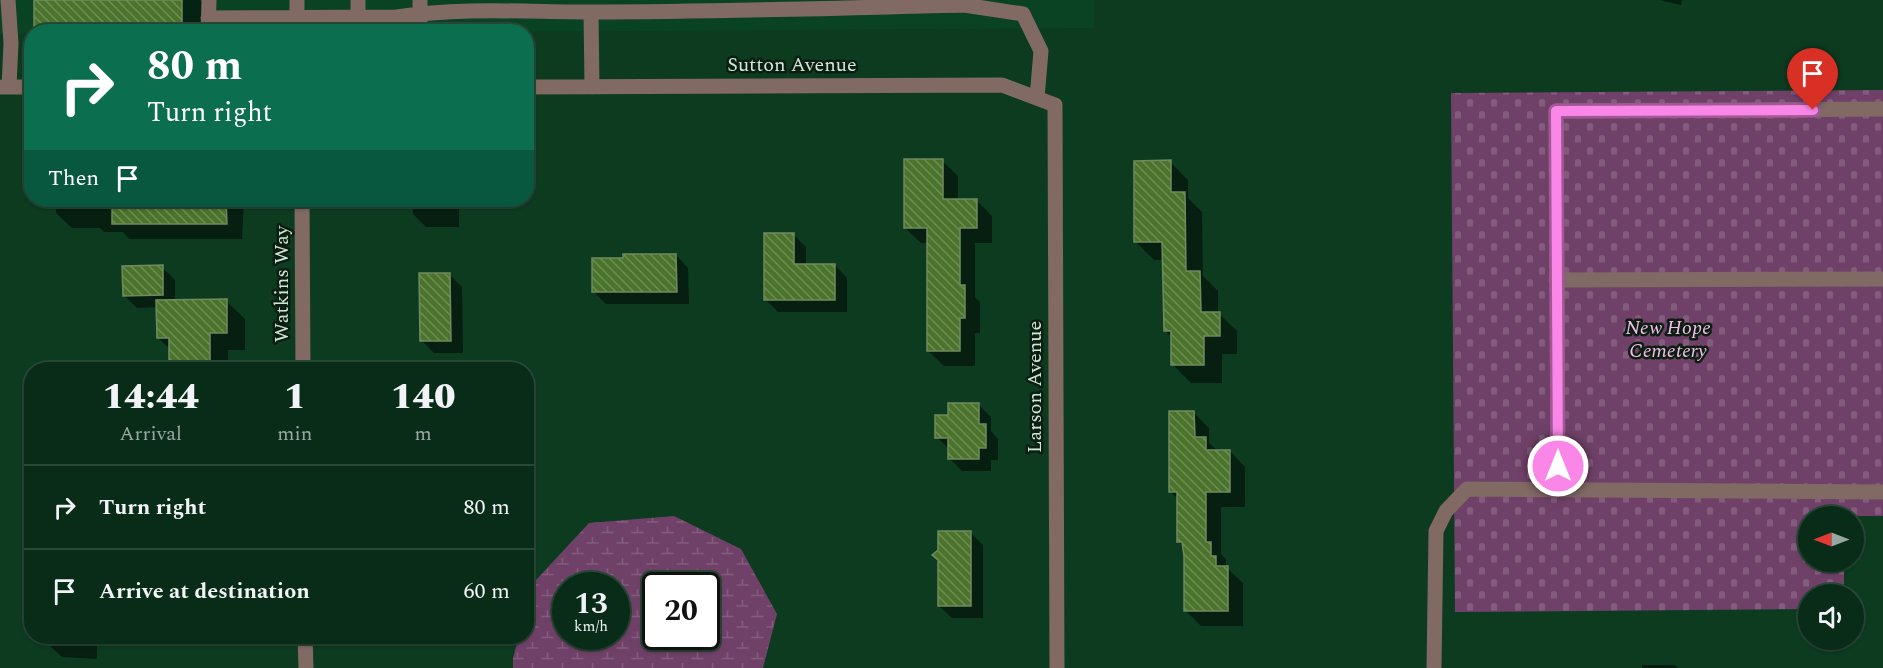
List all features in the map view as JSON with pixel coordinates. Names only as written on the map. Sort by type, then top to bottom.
[{"type":"street","points":[[8,0],[11,43],[5,87],[24,87]]},
{"type":"street","points":[[208,24],[209,0]]},
{"type":"street","points":[[297,0],[297,16]]},
{"type":"street","points":[[358,0],[358,17]]},
{"type":"street","points":[[218,24],[297,16],[397,17],[420,7],[591,12],[964,5],[1023,14],[1041,51],[1037,98]]},
{"type":"street","points":[[420,7],[420,24]]},
{"type":"street","points":[[591,12],[592,87]]},
{"type":"street","name":"Sutton Avenue","points":[[534,87],[1002,85],[1055,105]]},
{"type":"street","name":"Larson Avenue","points":[[1055,105],[1057,668]]},
{"type":"street","points":[[1558,489],[1556,111],[1883,109]]},
{"type":"street","name":"Watkins Way","points":[[302,207],[303,362]]},
{"type":"street","points":[[1556,280],[1883,279]]},
{"type":"street","points":[[1434,668],[1436,531],[1446,511],[1467,489],[1883,492]]},
{"type":"street","points":[[305,644],[306,668]]},
{"type":"shaded area","points":[[0,0],[1094,0],[1094,28],[534,32],[534,24],[24,24],[24,34],[0,34]]},
{"type":"green space","name":"New Hope Cemetery","points":[[1883,90],[1883,516],[1864,516],[1864,506],[1798,506],[1798,572],[1844,572],[1844,584],[1798,584],[1798,609],[1455,612],[1451,93]]},
{"type":"green space","points":[[674,516],[741,549],[777,614],[763,668],[513,668],[517,644],[534,644],[536,580],[589,523]]},
{"type":"building","points":[[34,0],[182,0],[182,24],[34,24]]},
{"type":"building","points":[[904,159],[943,159],[943,199],[977,199],[977,228],[960,228],[960,285],[965,285],[965,318],[960,318],[960,351],[927,351],[927,228],[904,228]]},
{"type":"building","points":[[1171,160],[1171,192],[1185,192],[1186,271],[1200,271],[1201,312],[1220,312],[1220,336],[1204,336],[1204,365],[1171,365],[1171,331],[1164,331],[1162,242],[1134,242],[1134,161]]},
{"type":"building","points":[[112,207],[226,207],[227,224],[112,224]]},
{"type":"building","points":[[764,233],[794,233],[794,264],[835,264],[835,300],[764,300]]},
{"type":"building","points":[[623,254],[676,254],[677,292],[592,292],[592,258],[623,258]]},
{"type":"building","points":[[163,265],[163,295],[123,296],[122,266]]},
{"type":"building","points":[[419,273],[450,273],[451,341],[420,341]]},
{"type":"building","points":[[227,299],[227,333],[210,333],[210,362],[169,362],[169,338],[157,338],[156,300]]},
{"type":"building","points":[[948,403],[979,403],[979,424],[986,424],[986,448],[979,448],[979,459],[948,459],[948,438],[935,438],[935,415],[948,415]]},
{"type":"building","points":[[1169,411],[1194,411],[1195,437],[1206,437],[1206,450],[1230,450],[1230,492],[1206,492],[1206,542],[1211,542],[1211,556],[1216,556],[1216,566],[1228,566],[1228,611],[1184,611],[1184,556],[1182,542],[1177,542],[1177,492],[1169,492]]},
{"type":"building","points":[[938,531],[971,531],[971,606],[938,606],[938,560],[932,555],[938,550]]},
{"type":"route","points":[[1558,466],[1556,111],[1813,110]]}]
